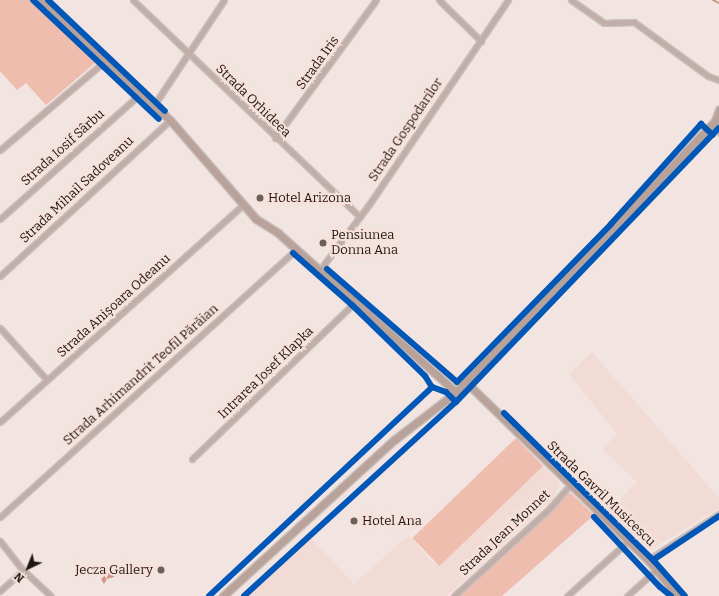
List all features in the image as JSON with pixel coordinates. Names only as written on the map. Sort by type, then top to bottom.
[{"type":"street","points":[[42,0],[170,120],[236,194],[242,206],[296,250],[456,392]]},
{"type":"street","name":"Strada Orhideea","points":[[133,0],[275,138],[360,217]]},
{"type":"street","points":[[154,105],[224,0]]},
{"type":"street","name":"Strada Iris","points":[[275,138],[376,0]]},
{"type":"street","points":[[439,0],[481,41]]},
{"type":"street","name":"Strada Gospodarilor","points":[[319,271],[360,217],[508,0]]},
{"type":"street","points":[[571,0],[604,23],[625,20],[634,22],[708,76],[719,80]]},
{"type":"street","points":[[0,150],[106,60]]},
{"type":"street","name":"Strada Iosif Sârbu","points":[[0,219],[141,93]]},
{"type":"street","points":[[223,596],[394,440],[456,392],[715,121],[719,110]]},
{"type":"street","name":"Strada Mihail Sadoveanu","points":[[0,276],[170,120]]},
{"type":"street","points":[[715,121],[719,132]]},
{"type":"street","name":"Strada Anișoara Odeanu","points":[[0,422],[242,206]]},
{"type":"street","name":"Strada Arhimandrit Teofil Părăian","points":[[0,517],[296,250]]},
{"type":"street","name":"Intrarea Josef Klapka","points":[[192,459],[355,302]]},
{"type":"street","points":[[0,328],[47,380]]},
{"type":"street","name":"Strada Gavril Musicescu","points":[[466,382],[648,560],[678,596]]},
{"type":"street","name":"Strada Jean Monnet","points":[[454,596],[550,508],[570,484]]},
{"type":"street","points":[[648,560],[719,514]]},
{"type":"street","points":[[0,541],[23,570],[51,596]]},
{"type":"street","points":[[567,596],[628,542]]},
{"type":"street","points":[[0,591],[23,570]]},
{"type":"street","points":[[627,596],[656,570]]},
{"type":"shaded area","points":[[0,0],[31,0],[96,62],[46,105],[26,83],[17,90],[0,71]]},
{"type":"shaded area","points":[[592,352],[719,498],[719,508],[650,550],[608,511],[637,482],[602,449],[617,434],[569,374]]},
{"type":"shaded area","points":[[516,438],[543,466],[440,566],[412,538]]},
{"type":"shaded area","points":[[543,466],[560,483],[553,499],[447,596],[245,596],[309,536],[354,584],[409,535],[434,564]]},
{"type":"shaded area","points":[[571,493],[594,515],[502,596],[459,596],[567,494]]},
{"type":"shaded area","points":[[114,568],[117,576],[107,579],[104,584],[101,579]]},
{"type":"waterway","points":[[713,0],[719,3]]},
{"type":"cycle path","points":[[33,0],[159,119]]},
{"type":"cycle path","points":[[48,0],[165,111]]},
{"type":"cycle path","points":[[327,269],[457,382],[611,224],[701,124],[713,135]]},
{"type":"cycle path","points":[[244,596],[456,402],[719,128]]},
{"type":"cycle path","points":[[293,253],[352,305],[425,376],[432,387],[446,392],[456,402]]},
{"type":"cycle path","points":[[209,596],[432,387]]},
{"type":"cycle path","points":[[504,413],[655,562],[685,596]]},
{"type":"cycle path","points":[[653,560],[719,516]]},
{"type":"cycle path","points":[[594,517],[660,587],[671,596]]},
{"type":"place","name":"Hotel Arizona","points":[[260,198]]},
{"type":"place","name":"Pensiunea Donna Ana","points":[[323,243]]},
{"type":"place","name":"Hotel Ana","points":[[354,521]]},
{"type":"place","name":"Jecza Gallery","points":[[161,570]]}]
